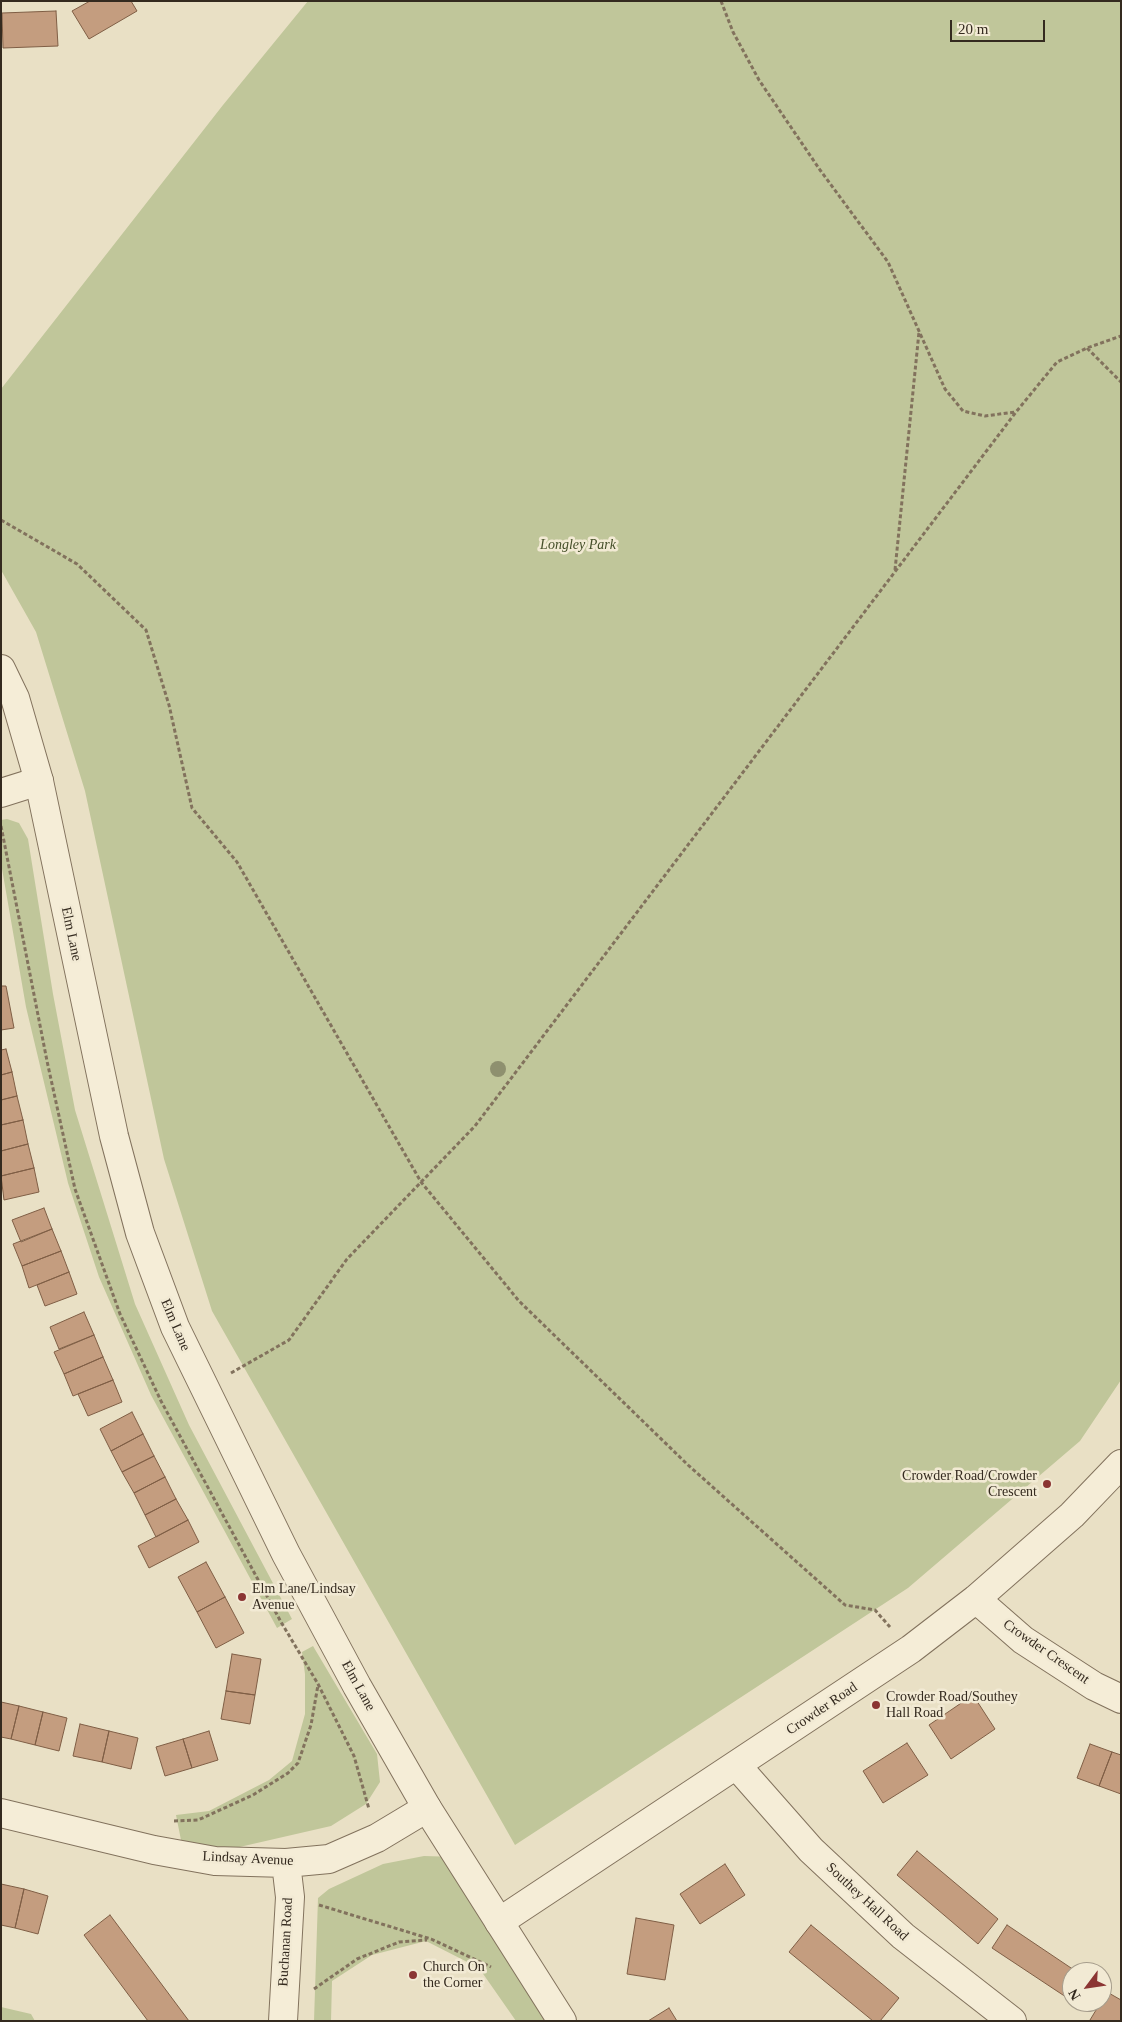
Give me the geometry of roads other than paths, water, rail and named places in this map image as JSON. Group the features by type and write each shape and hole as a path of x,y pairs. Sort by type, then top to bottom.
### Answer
{"street":[{"name":"Elm Lane","path":"1,669 15,698 39,781 114,1136 140,1233 175,1327 286,1554 330,1635 427,1808 562,2021"},
{"path":"1,793 39,781"},
{"name":"Crowder Road","path":"499,1922 911,1649 976,1599 1072,1515 1121,1464"},
{"name":"Crowder Crescent","path":"976,1599 1022,1640 1094,1686 1121,1699"},
{"name":"Southey Hall Road","path":"737,1766 811,1850 903,1936 1012,2021"},
{"name":"Lindsay Avenue","path":"1,1813 154,1850 215,1861 286,1863 329,1859 377,1838 427,1808"},
{"name":"Buchanan Road","path":"283,2016 290,1897 286,1863"}],"place":[{"name":"Crowder Road/Crowder Crescent","path":"1047,1484"},
{"name":"Elm Lane/Lindsay Avenue","path":"242,1597"},
{"name":"Crowder Road/Southey Hall Road","path":"876,1705"},
{"name":"Church On the Corner","path":"413,1975"}],"park label":[{"name":"Longley Park","path":"578,545"}]}
